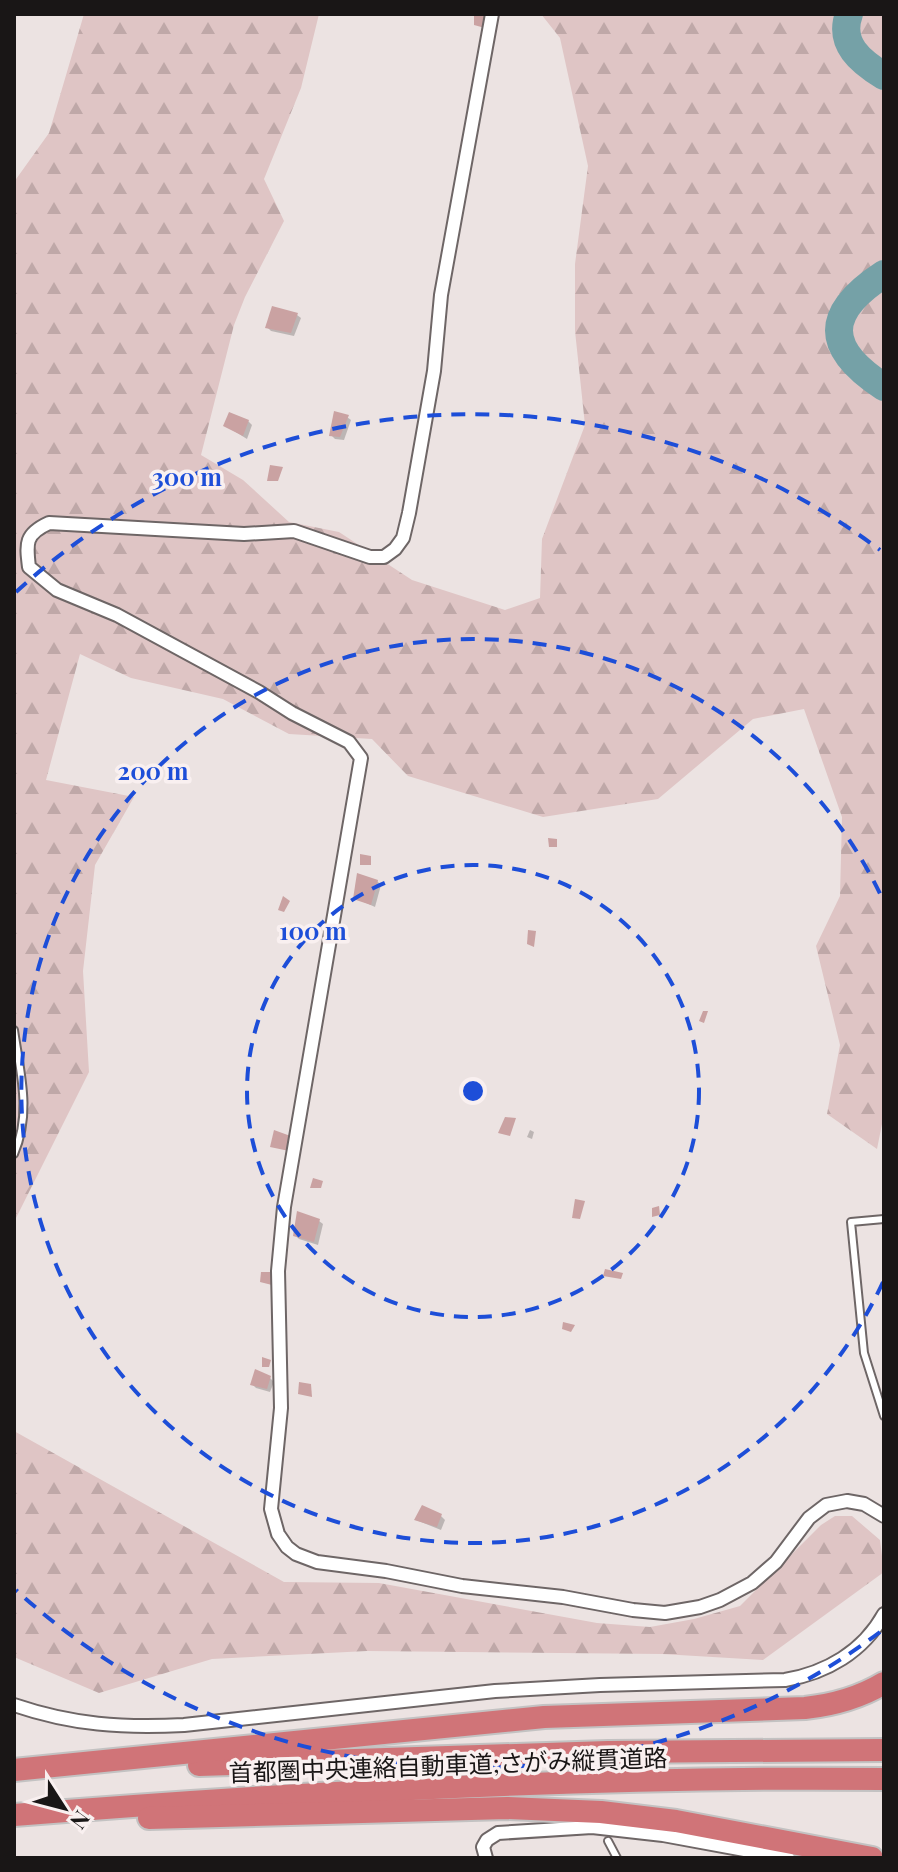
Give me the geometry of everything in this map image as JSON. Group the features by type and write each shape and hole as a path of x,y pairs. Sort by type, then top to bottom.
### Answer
{"highway":[{"path":"14,1771 544,1717 805,1708 839,1702 884,1683"},
{"name":"首都圏中央連絡自動車道;さがみ縦貫道路","path":"14,1771 608,1752 884,1750"},
{"name":"首都圏中央連絡自動車道;さがみ縦貫道路","path":"14,1815 246,1797 403,1789 604,1781 884,1779"},
{"path":"14,1828 142,1818 543,1809 632,1814 872,1858"}],"street":[{"path":"492,14 441,295 434,371 409,513 403,538 395,549 384,557 370,557 294,531 244,534 49,523 34,530 26,545 29,567 57,590 117,615 259,692 349,742 361,758 284,1207 278,1271 281,1408 271,1496 273,1520 287,1547 317,1562 462,1586 563,1597 665,1613 720,1600 752,1583 776,1562 809,1518 826,1505 847,1501 864,1504 884,1516"},
{"path":"14,1705 42,1715 88,1724 139,1727 214,1722 495,1691 785,1680 815,1674 843,1659 861,1644 884,1614"},
{"path":"486,1858 483,1847 498,1833 592,1827 663,1835 788,1858"}],"lane":[{"path":"14,1030 25,1114 14,1154"},
{"path":"884,1219 851,1222 864,1353 884,1416"},
{"path":"608,1841 617,1858"}],"green space":[{"path":"84,14 319,14 301,88 264,179 284,221 234,325 201,455 243,480 289,522 339,532 412,580 505,610 540,598 542,539 585,425 575,331 575,264 588,166 560,38 541,14 884,14 884,1114 877,1149 827,1114 840,1045 816,946 840,896 842,817 804,709 753,719 658,799 543,817 408,776 372,739 289,734 223,699 131,678 80,654 46,780 134,797 95,865 83,971 89,1072 14,1222 14,182 49,133"},
{"path":"14,1431 284,1582 379,1583 597,1623 650,1627 740,1606 821,1525 835,1516 852,1516 880,1540 884,1572 763,1660 662,1654 367,1651 212,1659 99,1693 14,1657"}],"building":[{"path":"490,14 485,28 474,25 474,15"},
{"path":"272,306 298,313 291,333 265,328"},
{"path":"334,411 349,415 340,437 329,436"},
{"path":"229,412 249,420 243,436 223,426"},
{"path":"270,465 283,467 278,481 267,481"},
{"path":"548,838 557,839 557,847 549,847"},
{"path":"360,854 371,856 371,865 360,865"},
{"path":"357,873 378,880 371,905 353,899"},
{"path":"283,896 290,901 284,912 278,910"},
{"path":"528,930 536,931 534,947 527,944"},
{"path":"703,1011 708,1011 704,1023 699,1021"},
{"path":"505,1117 516,1118 510,1136 498,1133"},
{"path":"274,1130 296,1138 294,1152 270,1147"},
{"path":"313,1178 323,1181 321,1188 310,1188"},
{"path":"575,1199 585,1201 580,1219 572,1218"},
{"path":"659,1206 660,1215 652,1217 652,1208"},
{"path":"297,1211 320,1219 314,1242 293,1236"},
{"path":"605,1269 623,1273 621,1279 603,1276"},
{"path":"261,1272 273,1272 272,1285 260,1282"},
{"path":"563,1322 575,1325 571,1332 562,1329"},
{"path":"262,1357 271,1360 269,1367 262,1367"},
{"path":"255,1369 271,1376 267,1389 250,1385"},
{"path":"299,1382 311,1384 312,1397 298,1394"},
{"path":"422,1505 442,1514 437,1527 414,1520"}],"waterway":[{"path":"849,14 846,25 849,43 867,65 884,76"},
{"path":"884,274 850,303 839,330 850,358 884,387"}]}
